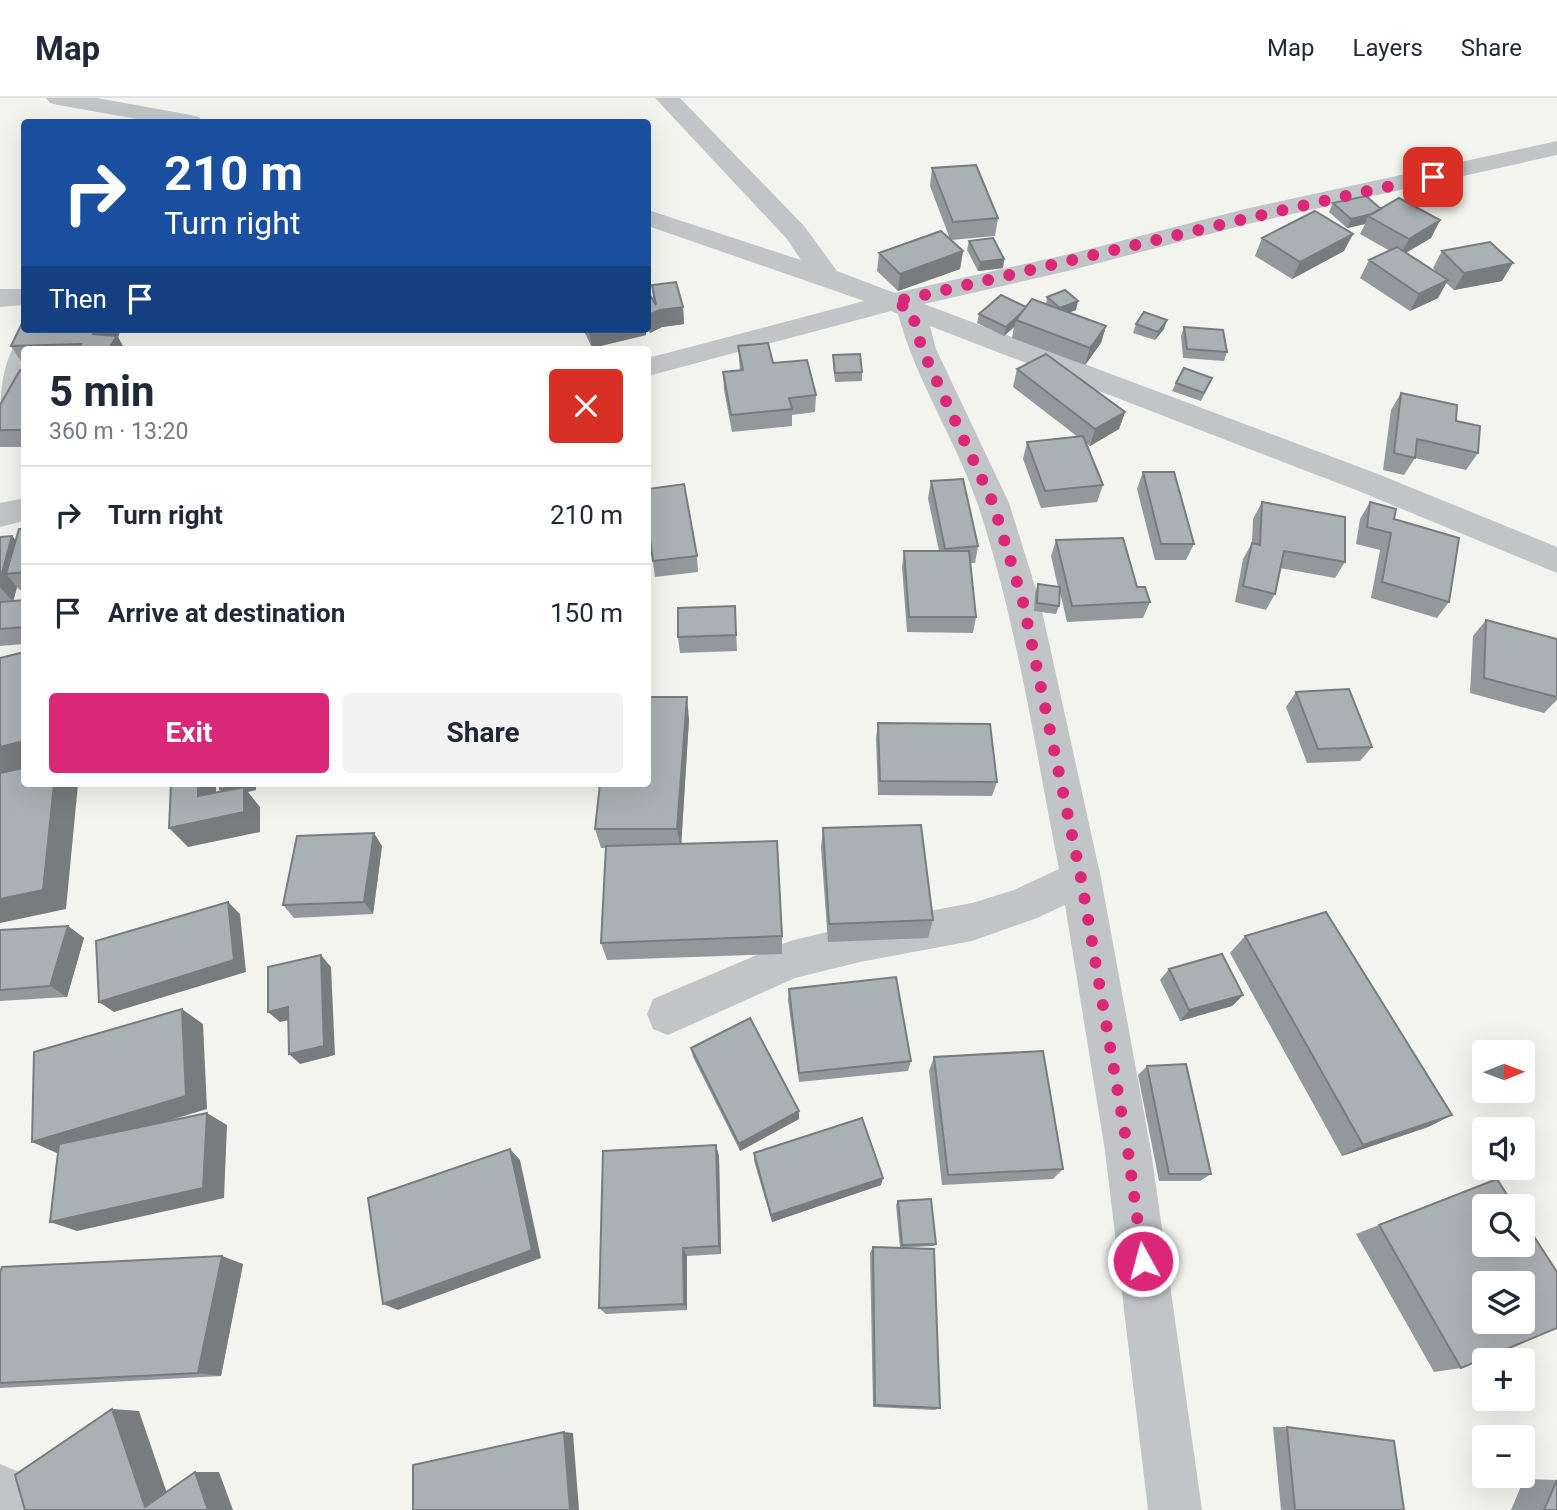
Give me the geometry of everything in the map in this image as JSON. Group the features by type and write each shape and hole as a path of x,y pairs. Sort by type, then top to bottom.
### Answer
{"street":[{"path":"58,98 134,118"},
{"path":"667,98 796,233 827,277"},
{"path":"651,366 902,306 1245,217 1557,148"},
{"path":"651,219 827,277 1367,482 1557,561"},
{"path":"0,298 21,296"},
{"path":"902,306 993,503 1019,589 1081,878 1128,1151 1175,1510"},
{"path":"0,431 21,365"},
{"path":"0,515 21,511"},
{"path":"668,1014 790,960 860,943 972,922 1023,905 1081,878"},
{"path":"0,1491 5,1510"}],"building":[{"path":"976,165 998,218 953,222 932,168"},
{"path":"1366,196 1381,209 1351,219 1333,203"},
{"path":"1399,198 1440,220 1409,239 1368,216"},
{"path":"1315,211 1353,234 1300,262 1262,238"},
{"path":"941,231 963,251 900,274 879,253"},
{"path":"993,238 1004,259 980,262 969,241"},
{"path":"1490,242 1513,263 1464,273 1442,251"},
{"path":"1397,247 1448,280 1419,294 1369,260"},
{"path":"676,282 683,307 651,314 651,297 656,305 652,285"},
{"path":"1065,290 1078,301 1060,308 1047,297"},
{"path":"1001,295 1026,307 1006,327 979,314"},
{"path":"1032,299 1106,326 1090,348 1016,320"},
{"path":"1144,312 1167,320 1158,332 1136,324"},
{"path":"21,325 21,333 93,333 117,336 111,346 11,346"},
{"path":"1184,327 1223,330 1227,352 1187,349"},
{"path":"768,343 773,363 807,360 816,395 789,398 792,409 731,415 723,372 743,370 738,346"},
{"path":"860,354 862,372 835,373 833,355"},
{"path":"1046,354 1125,412 1095,429 1017,369"},
{"path":"1184,368 1212,378 1204,393 1176,383"},
{"path":"21,370 21,430 0,430 0,405"},
{"path":"1401,393 1457,405 1456,421 1480,426 1478,453 1417,439 1415,458 1394,453"},
{"path":"1083,436 1103,485 1045,491 1027,442"},
{"path":"1143,472 1174,472 1194,544 1161,544"},
{"path":"963,479 978,546 945,549 931,481"},
{"path":"684,484 697,556 653,561 651,489"},
{"path":"1262,502 1345,517 1345,562 1284,551 1275,594 1243,586 1252,543 1260,545"},
{"path":"1370,502 1396,509 1394,519 1459,538 1449,602 1382,582 1391,533 1367,527"},
{"path":"19,529 21,529 21,572 6,574"},
{"path":"12,536 0,580 0,537"},
{"path":"1123,538 1137,587 1145,587 1150,602 1072,606 1056,540"},
{"path":"904,551 969,551 976,617 909,617"},
{"path":"1038,584 1060,587 1059,606 1037,603"},
{"path":"21,600 21,627 0,629 0,602"},
{"path":"735,606 736,635 678,637 678,608"},
{"path":"1486,620 1557,639 1557,697 1484,678"},
{"path":"21,653 21,742 0,747 0,658"},
{"path":"1349,689 1372,747 1318,749 1296,692"},
{"path":"651,697 687,697 677,829 595,829 600,787 651,787"},
{"path":"878,723 990,724 997,782 880,781"},
{"path":"21,769 21,787 54,787 43,890 0,899 0,773"},
{"path":"171,787 198,787 198,796 244,787 244,812 169,828"},
{"path":"921,825 933,920 829,924 823,828"},
{"path":"374,833 364,902 283,905 297,836"},
{"path":"777,841 782,936 601,943 606,846"},
{"path":"228,902 234,960 99,1002 96,941"},
{"path":"1326,912 1452,1115 1363,1145 1245,936"},
{"path":"68,926 50,986 0,990 0,930"},
{"path":"1222,954 1243,995 1189,1010 1169,969"},
{"path":"321,955 324,1046 289,1054 288,1007 268,1012 268,967"},
{"path":"896,977 911,1061 799,1073 789,989"},
{"path":"182,1009 186,1096 32,1142 34,1052"},
{"path":"750,1018 799,1111 739,1144 691,1048"},
{"path":"1043,1051 1063,1169 948,1175 934,1057"},
{"path":"1186,1064 1211,1174 1169,1174 1147,1066"},
{"path":"207,1113 203,1188 50,1222 59,1144"},
{"path":"862,1118 883,1178 771,1215 754,1153"},
{"path":"716,1145 719,1246 683,1248 684,1304 599,1308 603,1151"},
{"path":"510,1149 532,1250 383,1304 368,1198"},
{"path":"1498,1180 1506,1194 1472,1194 1472,1257 1535,1257 1535,1238 1557,1272 1557,1328 1509,1348 1472,1348 1472,1363 1461,1368 1379,1225"},
{"path":"931,1199 936,1244 902,1245 898,1201"},
{"path":"873,1247 934,1249 940,1408 875,1405"},
{"path":"222,1256 198,1373 0,1383 2,1267"},
{"path":"112,1409 145,1507 195,1472 208,1510 25,1510 15,1475"},
{"path":"1287,1427 1394,1441 1404,1510 1295,1510"},
{"path":"564,1432 570,1510 413,1510 413,1465"},
{"path":"1557,1480 1557,1510 1544,1510"}],"route":[{"path":"1143,1261 1128,1151 1081,878 1023,602 993,503 922,349 911,309 893,302 1072,262 1245,217 1433,177"}]}
